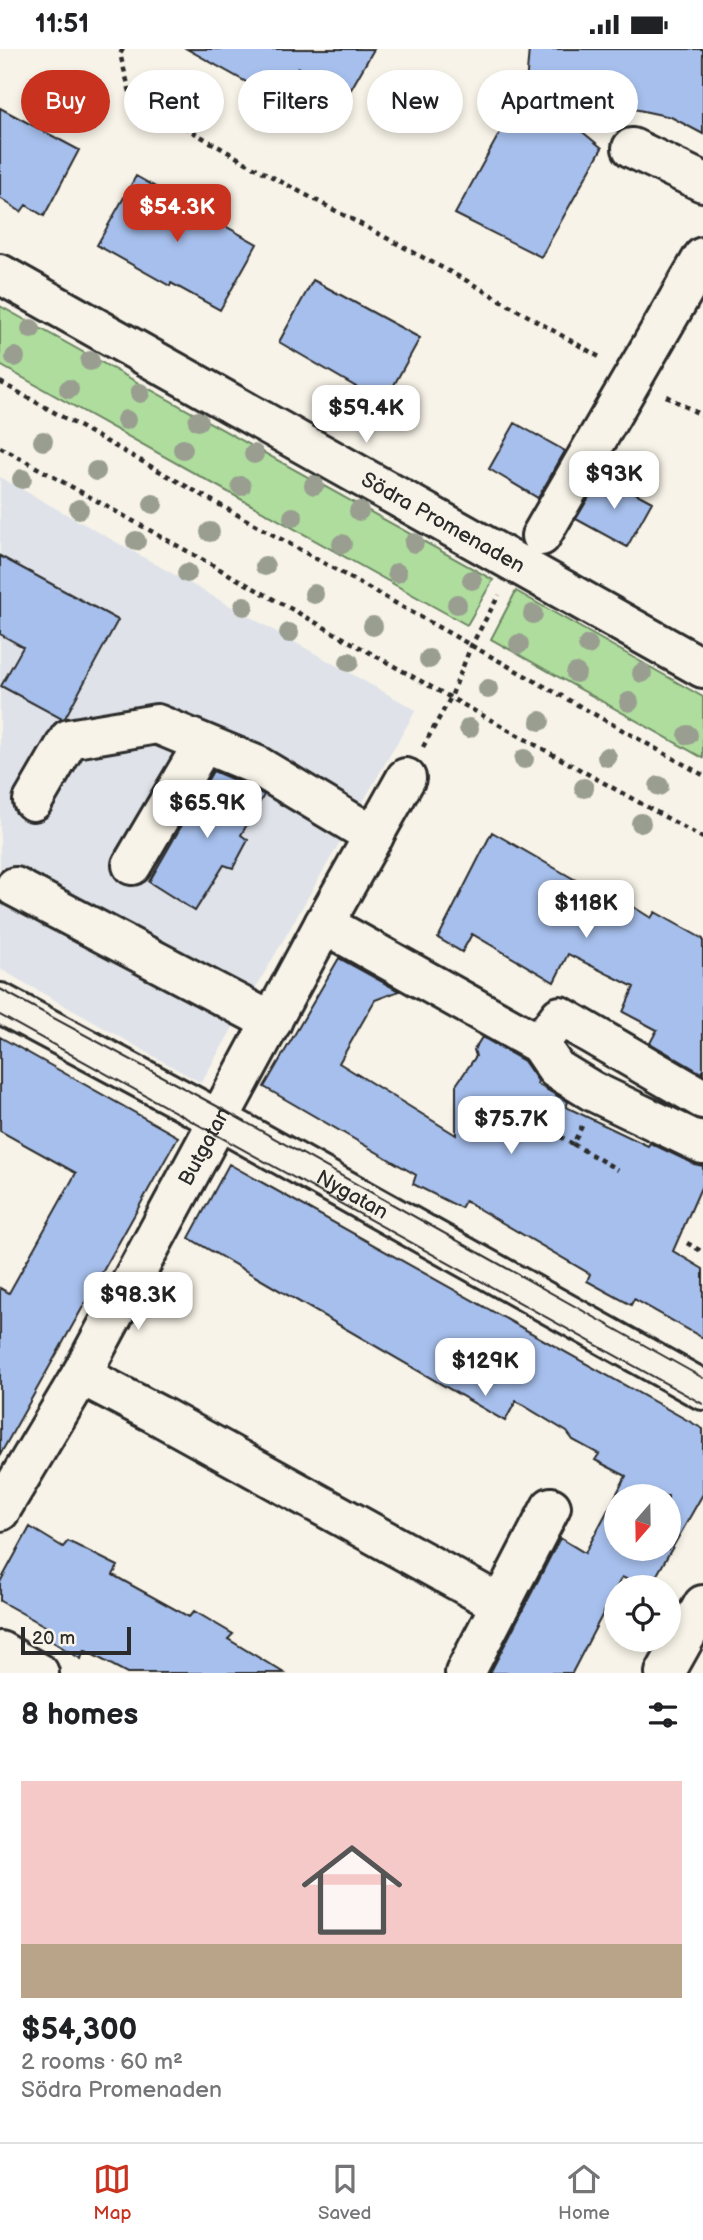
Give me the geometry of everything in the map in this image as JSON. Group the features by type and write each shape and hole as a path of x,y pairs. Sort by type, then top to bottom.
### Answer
{"street":[{"path":"632,148 703,182"},
{"path":"541,535 703,257"},
{"name":"Södra Promenaden","path":"0,274 703,668"},
{"path":"33,801 69,739 157,724 256,765 374,836"},
{"path":"132,865 203,744"},
{"name":"Butgatan","path":"0,1511 81,1375 324,924 406,778"},
{"path":"15,887 272,1022"},
{"path":"324,924 539,1044 556,1069 598,1094 703,1144"},
{"name":"Nygatan","path":"0,1003 219,1120 703,1389"},
{"path":"539,1044 560,1016 703,1099"},
{"path":"81,1375 500,1604"},
{"path":"465,1673 551,1507"},
{"path":"665,1673 703,1605"},
{"path":"0,1651 39,1673"}],"path":[{"path":"123,49 120,54 131,96 250,165 469,282 632,378 703,416"},
{"path":"0,382 703,775"},
{"path":"0,447 703,838"},
{"path":"406,778 451,697 471,646"},
{"path":"573,1145 598,1094"},
{"path":"534,1121 618,1170"},
{"path":"687,1243 703,1252"}],"shaded area":[{"path":"0,477 416,710 201,1083 0,969"}],"green space":[{"path":"0,306 493,580 467,625 0,365"},
{"path":"516,591 703,697 703,758 491,639"}],"building":[{"path":"187,49 374,49 353,86 353,70 303,70 298,67 296,70 238,70 238,77"},
{"path":"529,49 703,49 703,134 671,117 638,110 638,70 527,70"},
{"path":"0,108 21,119 21,133 47,133 79,150 44,216 26,205 21,212 0,198"},
{"path":"500,133 584,133 602,148 541,257 455,214"},
{"path":"136,176 257,244 220,310 171,283 170,286 97,245"},
{"path":"313,280 420,338 384,403 279,342"},
{"path":"515,423 565,451 538,498 489,469"},
{"path":"602,475 652,502 627,547 576,519"},
{"path":"0,556 118,620 65,718 62,719 1,686 23,647 0,634"},
{"path":"213,771 264,795 241,835 248,840 233,868 224,865 195,911 149,882"},
{"path":"492,832 593,890 597,884 651,918 655,912 703,939 703,1074 650,1043 657,1030 623,1012 634,987 568,954 554,982 472,934 462,952 438,938"},
{"path":"339,958 399,991 375,1000 339,1063 456,1135 456,1085 476,1056 474,1050 482,1037 524,1061 538,1081 537,1084 568,1102 566,1107 648,1146 650,1143 703,1166 703,1183 673,1251 703,1269 703,1338 634,1299 631,1305 587,1281 590,1274 465,1201 461,1208 413,1184 416,1175 264,1087"},
{"path":"0,1037 178,1137 0,1455 0,1288 9,1293 76,1173 0,1131"},
{"path":"229,1164 703,1429 703,1494 681,1533 681,1484 622,1484 626,1476 595,1460 599,1454 573,1440 567,1432 516,1401 505,1421 189,1238"},
{"path":"604,1517 604,1561 665,1561 657,1575 604,1575 604,1612 572,1673 490,1673 560,1538 585,1553"},
{"path":"30,1527 63,1547 68,1541 118,1566 113,1575 189,1617 194,1611 233,1634 228,1639 284,1673 127,1673 84,1650 81,1659 45,1637 52,1630 0,1601 0,1582"}],"tram line":[{"path":"0,989 224,1110 703,1378"},
{"path":"0,1015 703,1404"}]}
